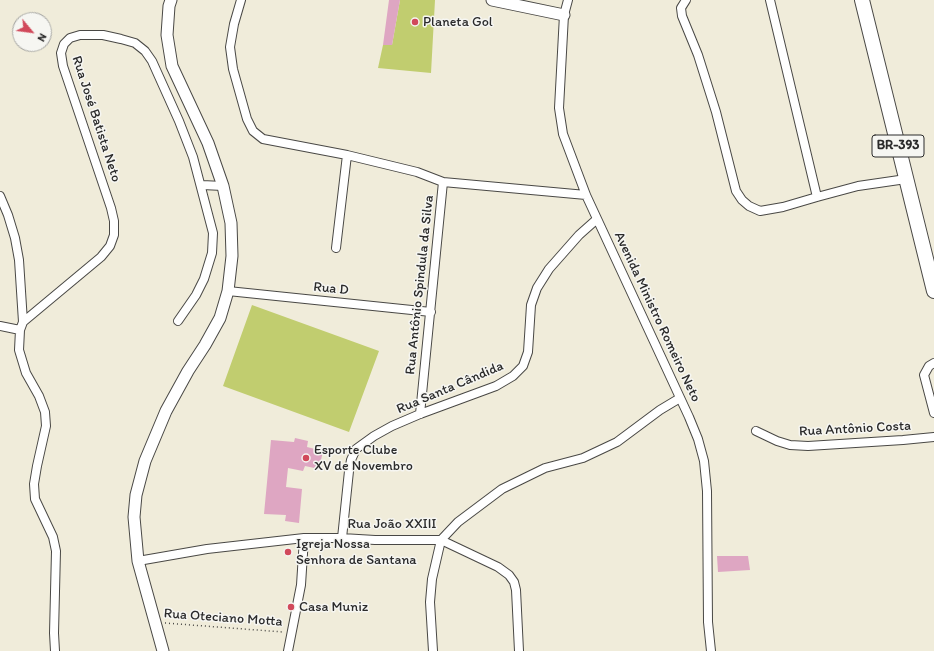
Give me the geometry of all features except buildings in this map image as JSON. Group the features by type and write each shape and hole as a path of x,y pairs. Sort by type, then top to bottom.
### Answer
{"highway":[{"name":"BR-393","path":"862,0 934,291"}],"street":[{"path":"162,651 138,561 134,517 136,495 146,461 166,411 220,318 228,291 232,256 231,223 223,186 208,143 172,66 167,35 169,6 171,0"},
{"path":"241,0 230,47 233,69 247,119 253,131 263,139 346,155 417,172 443,182 586,195"},
{"path":"492,0 564,15"},
{"name":"Avenida Ministro Romeiro Neto","path":"568,0 564,15 559,108 563,134 586,195 665,364 698,439 704,460 707,499 708,622 711,651"},
{"path":"686,0 681,8 682,16 700,62 716,112 736,191 742,200 749,206 760,210 784,207 858,186 906,179"},
{"path":"770,0 817,197"},
{"name":"Rua José Batista Neto","path":"22,326 101,257 110,246 114,235 114,221 111,208 63,66 61,53 64,44 70,38 80,35 103,35 135,43 146,51 180,121 193,156 202,185 213,232 212,253 204,279 196,295 178,321"},
{"path":"336,248 346,155"},
{"name":"Rua Antônio Spindula da Silva","path":"420,414 443,182"},
{"path":"202,185 223,186"},
{"path":"0,196 8,214 15,238 19,260 22,326 19,350 26,373 39,396 45,412 46,426 34,484 35,499 53,537 56,551 55,651"},
{"name":"Rua Santa Cândida","path":"342,538 349,472 351,460 356,449 374,436 420,414 496,386 513,376 523,366 528,352 531,305 537,288 549,269 579,235 597,219"},
{"name":"Rua D","path":"228,291 431,312"},
{"path":"0,326 22,326"},
{"path":"934,363 929,366 924,375 934,413"},
{"name":"Rua João XXIII","path":"138,561 207,549 304,538 441,540 458,522 502,489 544,468 583,458 617,442 660,410 680,398"},
{"name":"Rua Antônio Costa","path":"756,431 777,441 790,445 808,446 934,437"},
{"path":"288,651 290,633 301,585 304,538"},
{"path":"434,651 430,602 432,579 441,540 498,567 510,575 516,590 520,651"}],"path":[{"name":"Rua Oteciano Motta","path":"155,622 290,633"}],"green space":[{"name":"Planeta Gol","path":"400,0 435,0 431,73 378,68 383,45 392,45"},
{"path":"252,305 379,351 349,432 223,386"}],"place":[{"name":"Planeta Gol","path":"415,22"},
{"name":"Esporte Clube XV de Novembro","path":"306,458"},
{"name":"Igreja Nossa Senhora de Santana","path":"288,552"},
{"name":"Casa Muniz","path":"291,607"}]}
